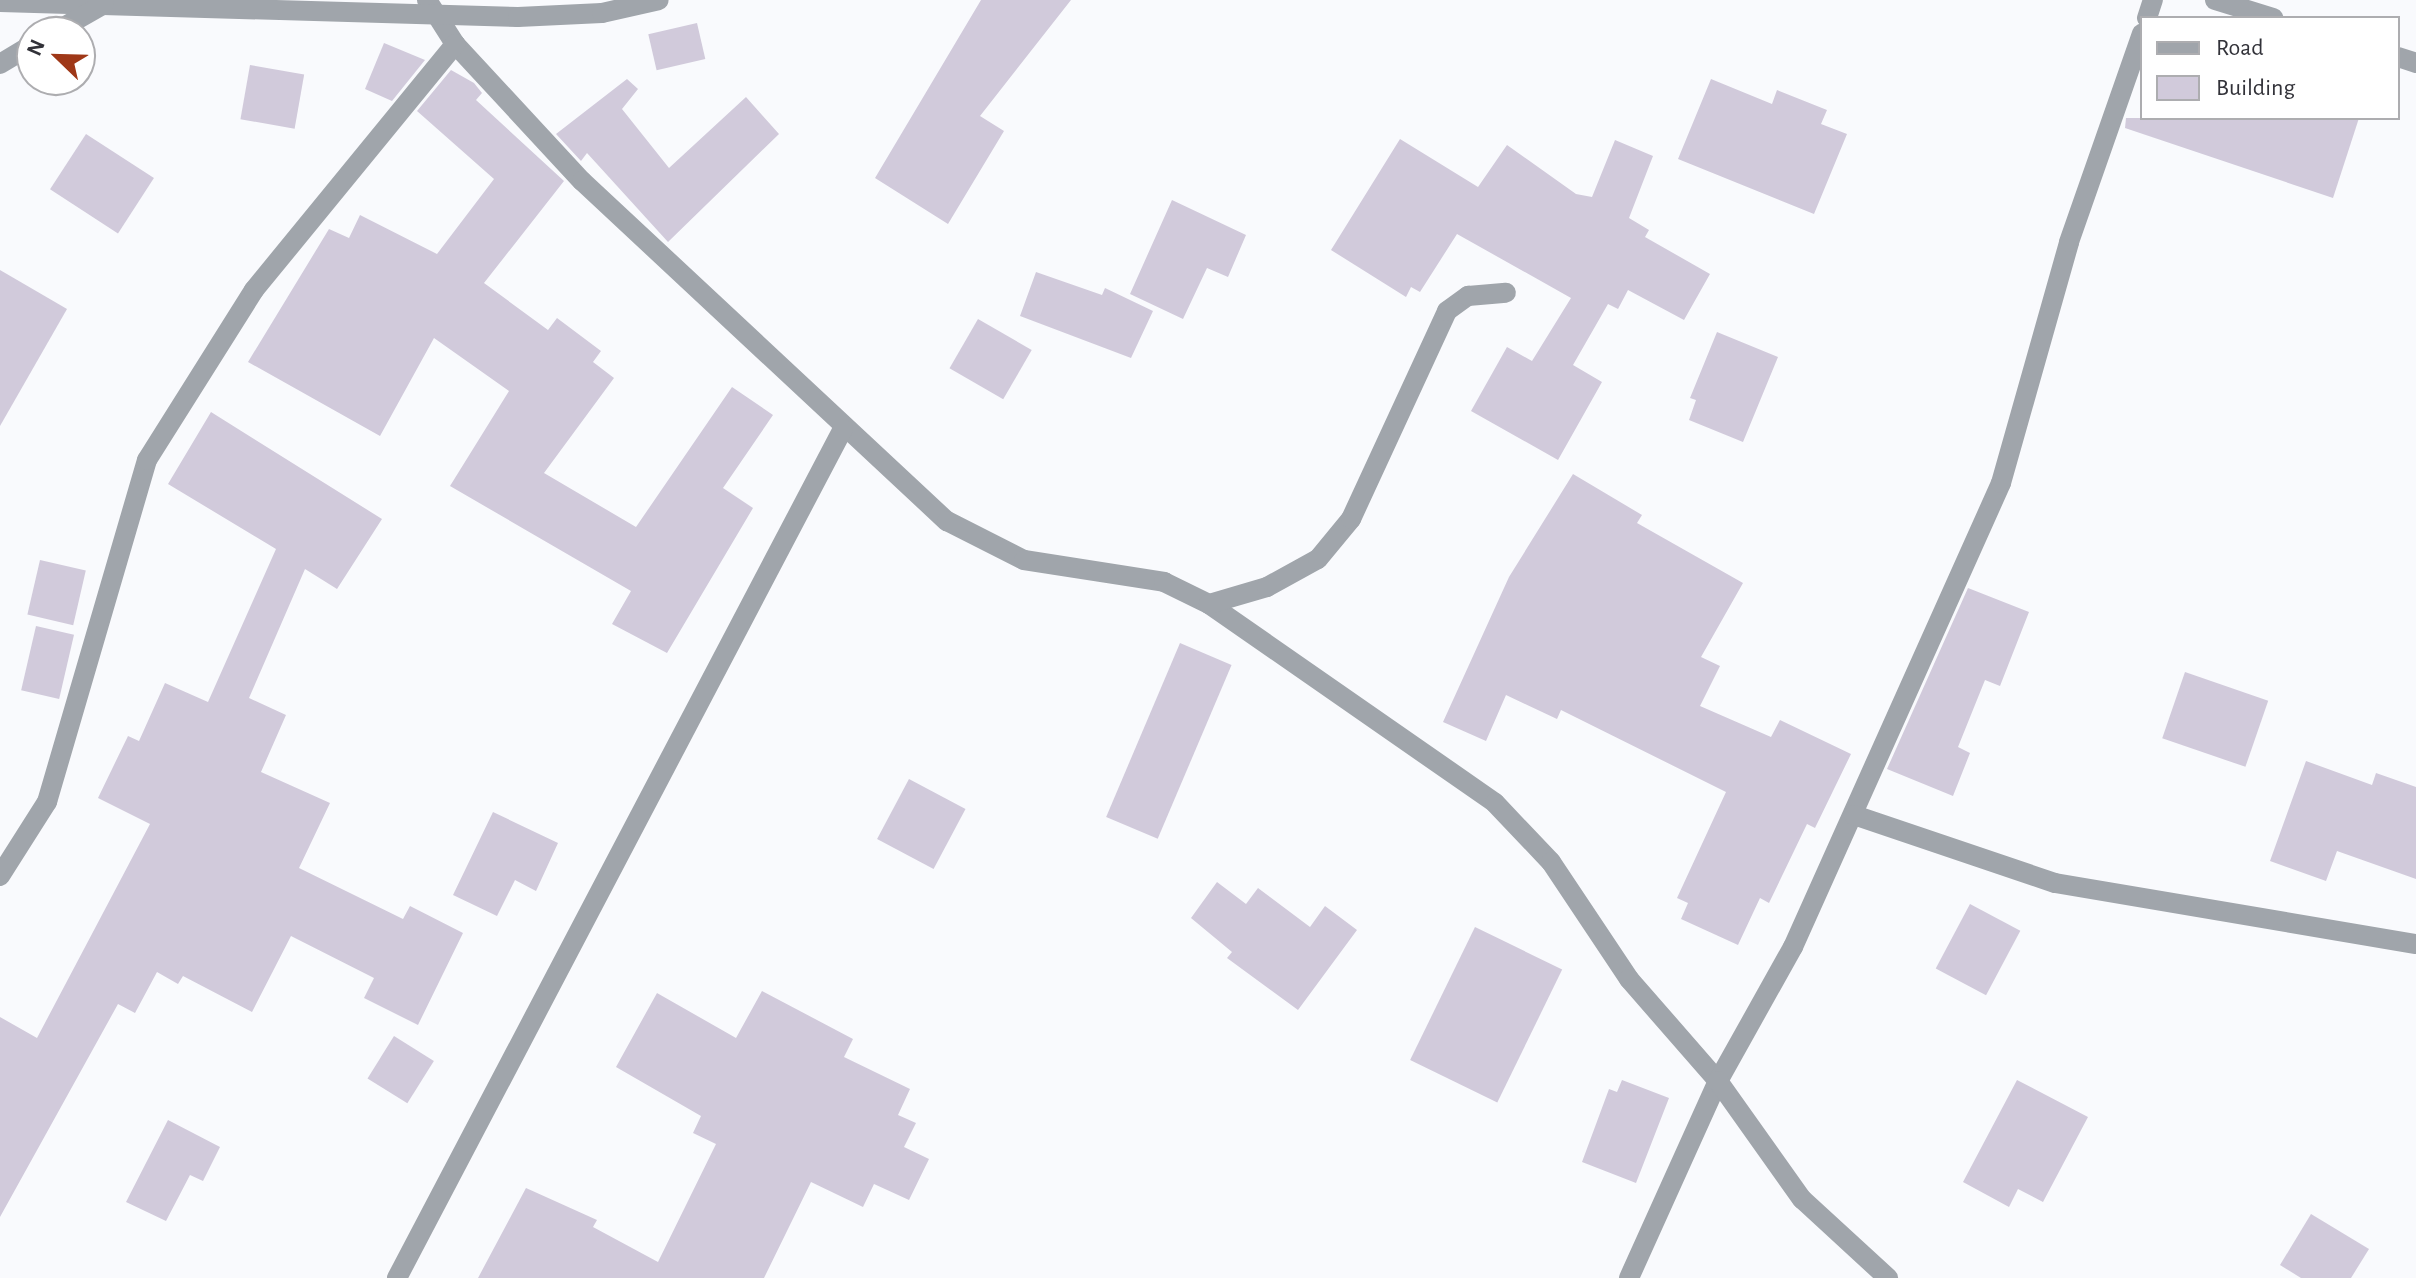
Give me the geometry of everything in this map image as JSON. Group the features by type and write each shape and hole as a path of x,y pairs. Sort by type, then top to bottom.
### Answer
{"street":[{"path":"0,2 429,5 518,17 602,13 659,0"},
{"path":"2215,0 2267,16"},
{"path":"83,16 104,4"},
{"path":"429,5 455,44 582,181 713,296 843,429 947,521 1024,560 1164,582 1209,604 1495,803 1551,862 1629,979 1718,1081 1802,1199 1888,1278"},
{"path":"1629,1278 1718,1081 1793,947 2001,483 2069,242 2140,39"},
{"path":"0,876 47,802 147,460 254,290 455,44"},
{"path":"1209,604 1267,587 1318,559 1351,519 1447,311 1468,296 1506,293"},
{"path":"397,1278 843,429"},
{"path":"1854,815 2055,883 2416,944"}],"building":[{"path":"981,0 1071,0 980,116 1004,131 948,224 875,178"},
{"path":"697,23 705,59 657,70 648,34"},
{"path":"384,43 425,60 392,101 365,89"},
{"path":"250,65 304,75 295,129 240,119"},
{"path":"451,70 474,83 482,93 476,100 564,181 484,283 548,330 557,318 601,351 593,362 614,378 544,473 636,527 732,387 773,415 723,488 753,508 667,653 612,624 631,591 450,486 509,391 434,338 380,436 248,362 329,229 349,238 360,215 437,254 494,179 417,111"},
{"path":"627,79 638,89 622,109 669,168 746,97 779,134 668,242 587,153 581,161 556,134"},
{"path":"1711,79 1772,104 1777,90 1827,110 1821,124 1847,134 1814,214 1678,159"},
{"path":"2126,118 2358,120 2333,198 2125,128"},
{"path":"86,134 154,178 118,233 50,189"},
{"path":"1400,139 1478,187 1507,145 1576,194 1592,197 1615,140 1653,156 1629,218 1649,230 1645,237 1710,274 1684,320 1628,290 1618,309 1608,304 1573,365 1602,382 1558,460 1471,411 1507,347 1532,361 1571,298 1457,234 1420,292 1411,287 1406,297 1331,250"},
{"path":"1172,200 1246,235 1228,277 1207,268 1183,319 1130,294"},
{"path":"0,270 67,309 0,426"},
{"path":"1036,272 1102,295 1105,288 1153,311 1131,358 1020,316"},
{"path":"978,319 1032,350 1003,399 950,368"},
{"path":"1717,332 1778,357 1743,442 1689,420 1696,400 1690,398"},
{"path":"211,412 382,519 337,589 305,569 249,698 286,715 261,772 330,803 299,868 403,919 410,906 463,933 418,1025 364,998 374,978 291,936 252,1012 183,976 178,984 157,972 135,1013 118,1004 0,1217 0,1017 37,1038 150,824 98,798 128,736 139,741 165,683 208,702 276,549 168,484"},
{"path":"1573,474 1642,515 1637,523 1743,583 1701,657 1720,666 1700,706 1771,737 1780,720 1851,754 1815,828 1807,824 1769,903 1760,898 1738,945 1681,919 1688,903 1677,898 1726,792 1561,710 1557,719 1506,695 1486,741 1443,722 1509,577"},
{"path":"40,560 86,571 73,625 27,615"},
{"path":"1968,588 2029,612 2000,686 1985,680 1958,747 1970,753 1953,796 1887,769"},
{"path":"36,626 74,635 59,699 21,690"},
{"path":"1180,643 1232,665 1158,839 1106,817"},
{"path":"2185,672 2268,701 2245,767 2162,738"},
{"path":"2306,761 2372,785 2376,773 2416,787 2416,879 2337,851 2326,881 2270,861"},
{"path":"909,779 966,809 934,869 877,839"},
{"path":"493,812 558,843 536,891 515,880 497,916 453,895"},
{"path":"1217,882 1246,904 1258,888 1310,927 1325,906 1357,930 1298,1010 1227,958 1232,952 1191,918"},
{"path":"1970,904 2020,931 1986,995 1936,968"},
{"path":"1475,927 1562,970 1497,1103 1410,1060"},
{"path":"762,991 853,1039 844,1057 910,1089 898,1115 916,1123 904,1147 929,1159 909,1200 874,1184 863,1207 811,1182 764,1278 478,1278 526,1188 597,1220 593,1227 658,1262 716,1144 693,1133 701,1116 616,1067 657,993 736,1038"},
{"path":"394,1036 434,1061 407,1103 368,1078"},
{"path":"1622,1080 1669,1098 1636,1183 1582,1162 1609,1089 1617,1092"},
{"path":"2017,1080 2088,1117 2043,1202 2018,1189 2009,1207 1963,1182"},
{"path":"168,1120 220,1147 203,1181 190,1175 166,1221 126,1202"},
{"path":"2311,1214 2369,1249 2351,1278 2301,1278 2280,1265"}]}
